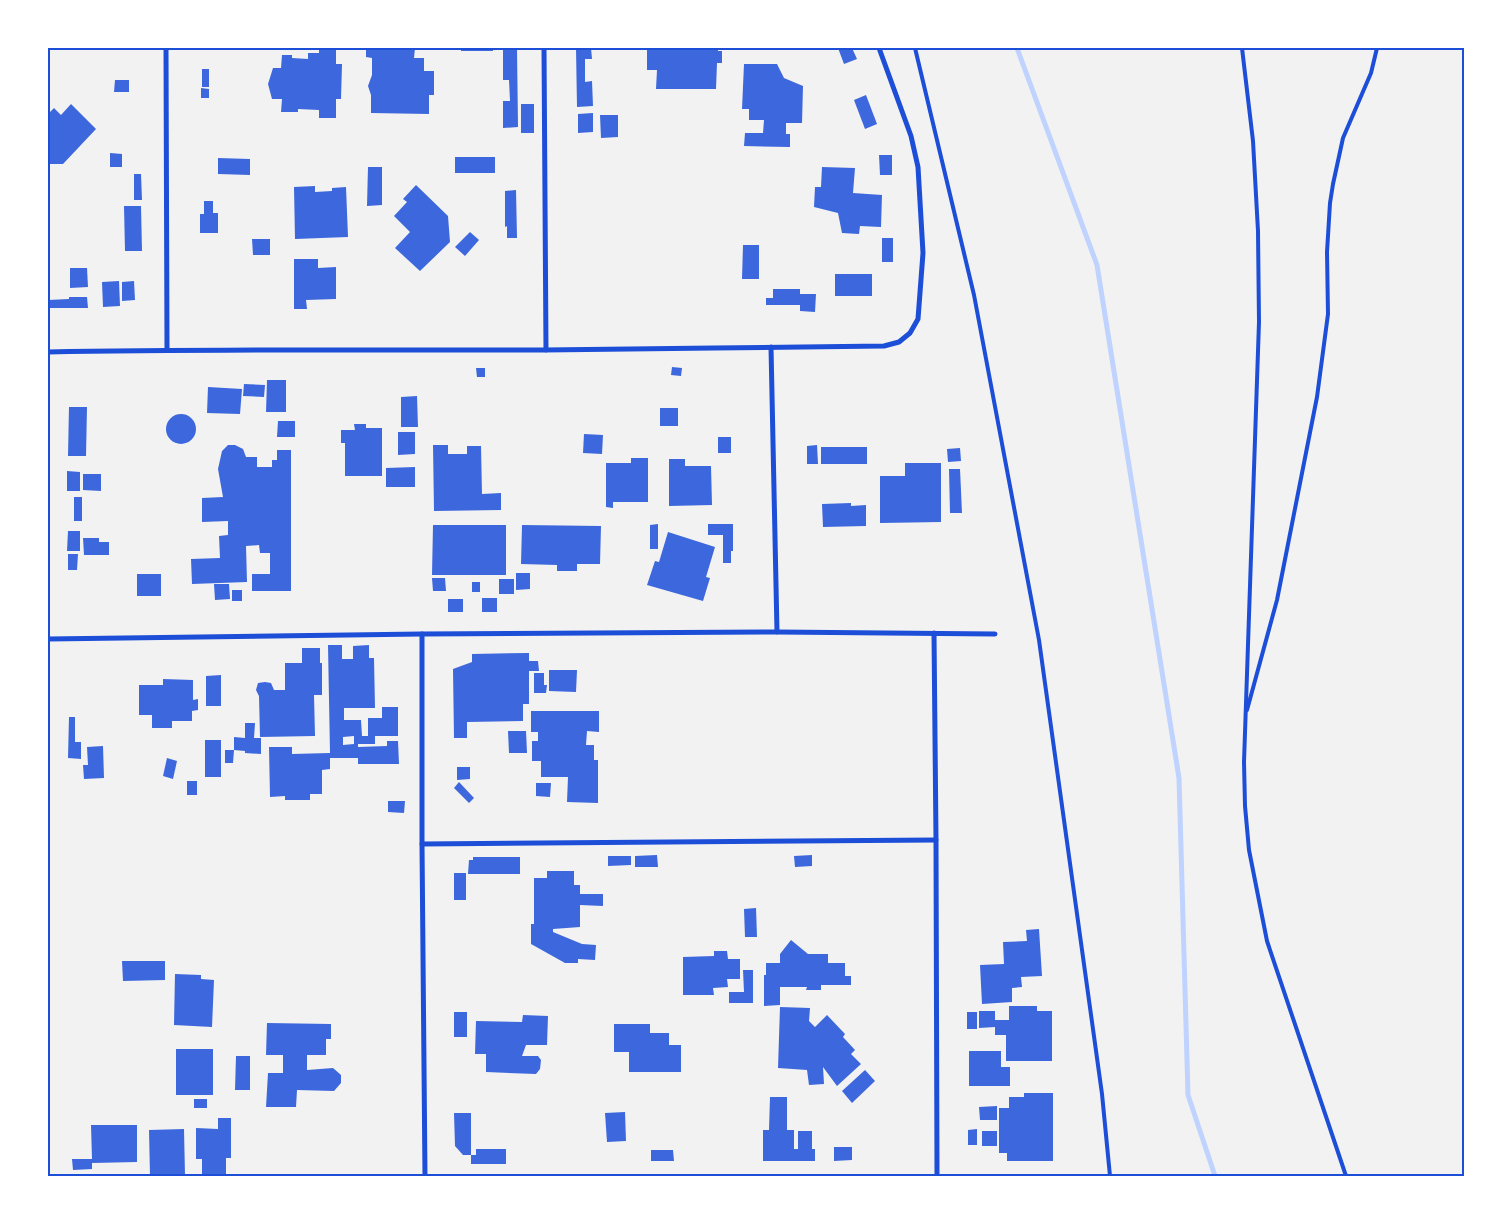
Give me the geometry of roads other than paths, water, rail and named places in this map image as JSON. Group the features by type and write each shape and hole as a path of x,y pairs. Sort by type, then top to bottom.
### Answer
{"street":[{"path":"166,48 168,350"},
{"path":"544,48 546,350"},
{"path":"48,352 168,350 546,350 884,346 898,342 910,332 918,319 923,253 918,167 911,136 879,48"},
{"path":"772,346 777,632"},
{"path":"48,639 777,632 995,634"},
{"path":"934,633 937,1176"},
{"path":"422,634 425,1176"},
{"path":"422,844 936,840"}],"lane":[{"path":"915,48 974,296 1039,640 1101,1084 1110,1176"},
{"path":"1242,48 1253,141 1260,322 1244,762 1249,850 1267,941 1346,1176"},
{"path":"1246,717 1276,600 1317,397 1328,314 1327,252 1334,174 1343,138 1371,73 1377,48"}],"waterway":[{"path":"1017,48 1097,265 1179,778 1188,1095 1215,1176"}]}
